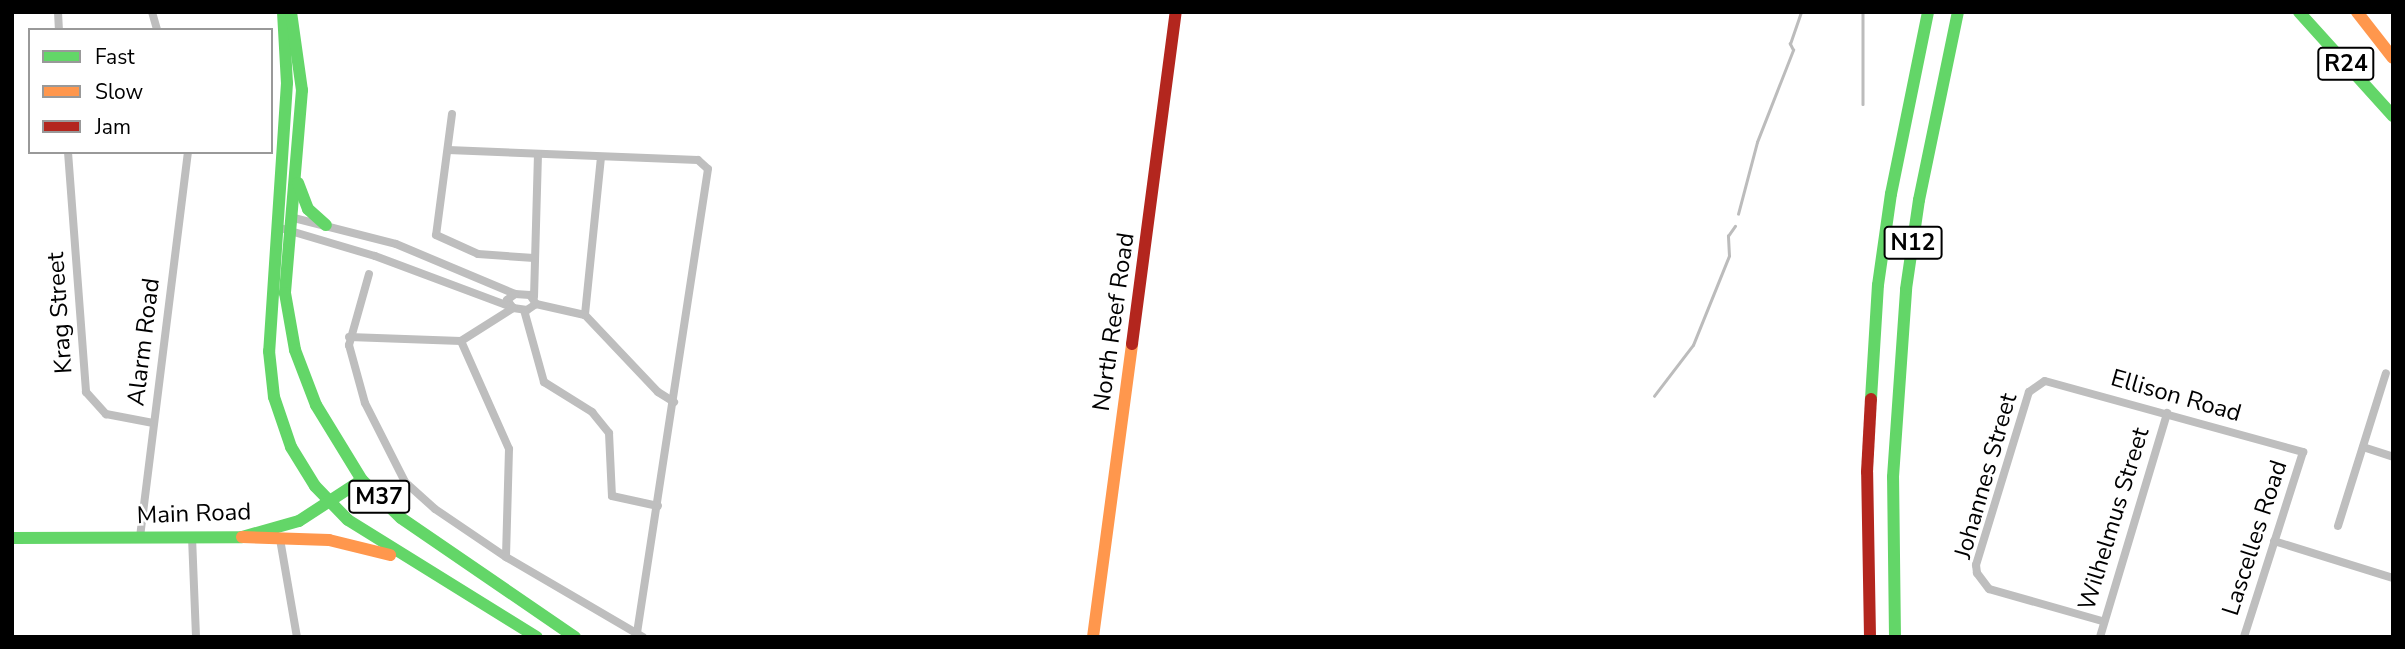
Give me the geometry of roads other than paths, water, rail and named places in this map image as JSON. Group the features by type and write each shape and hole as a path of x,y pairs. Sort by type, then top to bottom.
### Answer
{"main road":[{"name":"M37","path":"283,12 287,83 285,293 295,350 316,405 362,480 412,527 526,600 575,637"},
{"name":"M37","path":"291,12 302,64 297,147 269,333 274,397 303,470 328,501 407,561 537,637"},
{"name":"North Reef Road","path":"1093,637 1176,12"},
{"name":"N12","path":"1870,637 1866,543 1878,285 1891,194 1928,12"},
{"name":"N12","path":"1896,637 1893,477 1906,289 1919,200 1958,12"},
{"name":"R24","path":"2299,12 2393,116"},
{"name":"R24","path":"2357,12 2393,58"},
{"path":"297,147 302,199 326,225"},
{"name":"Main Road","path":"12,538 242,537 288,526 362,480"},
{"path":"242,537 345,542 407,561"},
{"path":"1861,637 1866,543"}],"street":[{"path":"452,114 436,235 478,254 534,258"},
{"path":"369,274 349,337 365,403 405,482 435,509 506,557 640,635 708,169 698,160 448,150"},
{"name":"Krag Street","path":"68,154 86,392 106,414 153,423"},
{"name":"Alarm Road","path":"140,537 188,154"},
{"path":"524,310 535,300 538,154"},
{"path":"585,315 601,157"},
{"path":"284,222 326,225 396,244 515,294 585,315 658,392 674,402"},
{"path":"284,222 460,289 524,310"},
{"path":"460,289 466,273"},
{"path":"511,307 507,300 515,294"},
{"path":"349,337 461,341 511,307"},
{"path":"524,310 544,382 592,412 610,433 612,496 658,506"},
{"path":"461,341 509,449 506,557"},
{"path":"2338,526 2386,373"},
{"name":"Ellison Road","path":"2039,383 2053,381 2303,452"},
{"name":"Johannes Street","path":"2039,383 2029,391 1977,573 1989,589 2102,621"},
{"name":"Wilhelmus Street","path":"2100,637 2102,621 2167,413"},
{"path":"2363,447 2393,457"},
{"name":"Lascelles Road","path":"2244,637 2303,452"},
{"path":"192,537 196,637"},
{"path":"280,538 297,637"},
{"path":"2274,541 2393,578"}],"waterway":[{"path":"1738,214 1757,142 1793,50 1790,44 1801,12"},
{"path":"1863,12 1863,104"},
{"path":"1654,396 1693,345 1729,256 1728,236 1735,226"}]}
